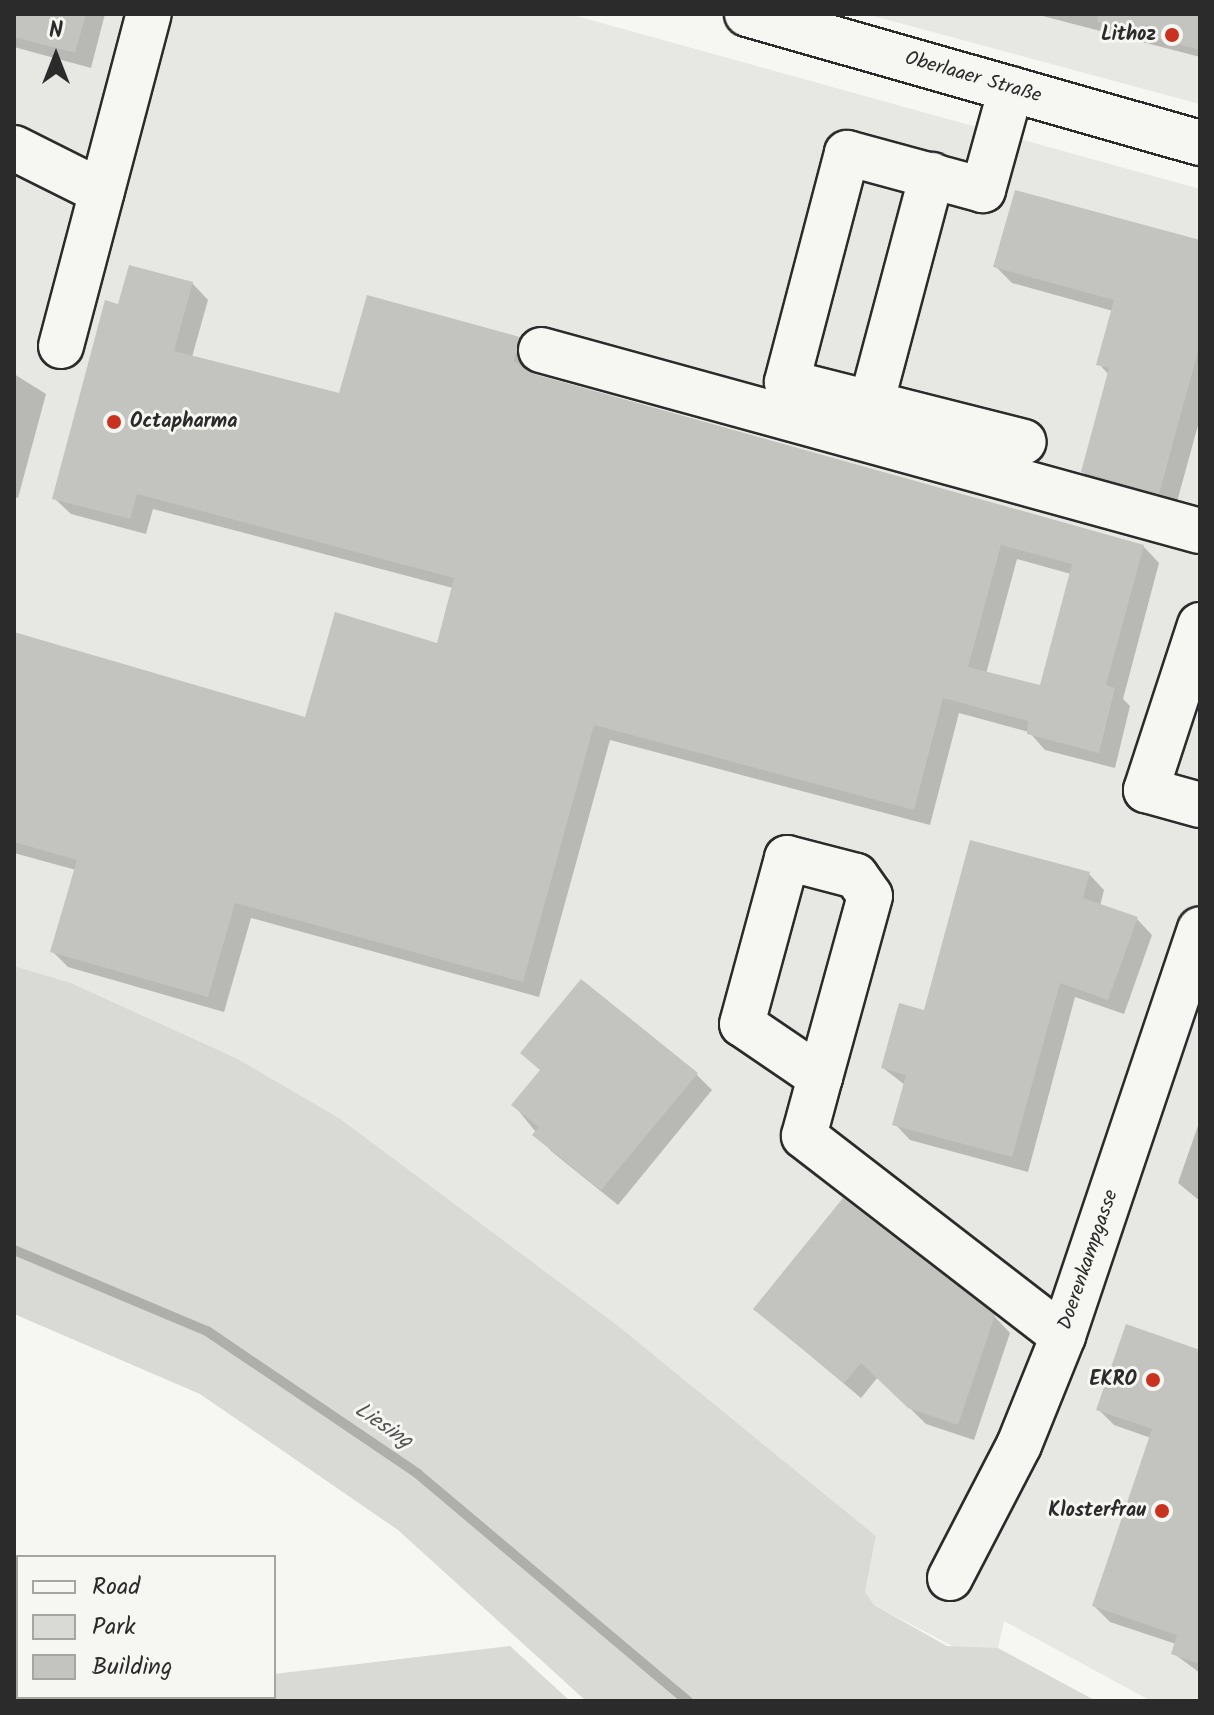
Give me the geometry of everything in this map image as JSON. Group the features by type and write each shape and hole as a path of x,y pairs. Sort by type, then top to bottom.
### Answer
{"street":[{"path":"61,346 149,14"},
{"name":"Oberlaaer Straße","path":"747,14 1200,143"},
{"path":"1011,89 983,190 847,153 787,382 1024,442"},
{"path":"14,148 102,192"},
{"path":"871,404 932,175"},
{"path":"541,350 1200,531"},
{"path":"1200,625 1146,790 1200,805"},
{"name":"Doerenkampgasse","path":"950,1578 1019,1445 1063,1336 1200,929"},
{"path":"820,1077 804,1136 1063,1336"}],"shaded area":[{"path":"14,14 569,14 1200,189 1200,1701 1151,1701 1004,1621 998,1648 958,1649 874,1605 865,1592 876,1536 617,1325 339,1118 236,1058 71,983 14,966"},
{"path":"866,14 1200,14 1200,104"}],"green space":[{"path":"14,966 71,983 236,1058 339,1118 617,1325 876,1536 865,1592 874,1605 947,1646 998,1648 1096,1701 586,1701 398,1530 200,1394 14,1314"},
{"path":"510,1646 570,1701 133,1701 276,1699 276,1674"}],"building":[{"path":"14,14 86,14 75,53 14,37"},
{"name":"Lithoz","path":"1098,14 1200,14 1200,50 1097,22"},
{"path":"1015,190 1200,240 1200,344 1159,494 1081,472 1109,368 1096,365 1114,300 993,267"},
{"path":"129,265 193,282 174,351 339,393 367,295 520,337 514,361 534,374 1144,545 1106,685 1115,688 1099,753 1027,734 1028,721 943,698 914,810 594,725 523,982 235,903 208,997 50,952 77,860 14,842 14,632 305,717 335,612 437,643 454,578 137,494 130,519 52,499 105,300 118,304","holes":["1001,545 1072,564 1040,685 968,667"]},
{"path":"970,840 1090,872 1083,898 1138,917 1108,1000 1060,983 1012,1157 892,1125 906,1075 881,1068 899,1003 924,1010"},
{"path":"581,979 698,1073 601,1190 532,1135 539,1127 511,1105 540,1070 520,1053"},
{"path":"843,1198 995,1315 958,1425 908,1408 861,1363 844,1383 753,1309"},
{"path":"1126,1324 1200,1350 1200,1664 1171,1654 1177,1635 1092,1606 1152,1429 1096,1410"}],"waterway":[{"name":"Liesing","path":"14,1250 207,1331 418,1474 688,1701"}],"place":[{"name":"Lithoz","path":"1172,35"},
{"name":"Octapharma","path":"114,422"},
{"name":"EKRO","path":"1153,1380"},
{"name":"Klosterfrau","path":"1162,1511"}]}
